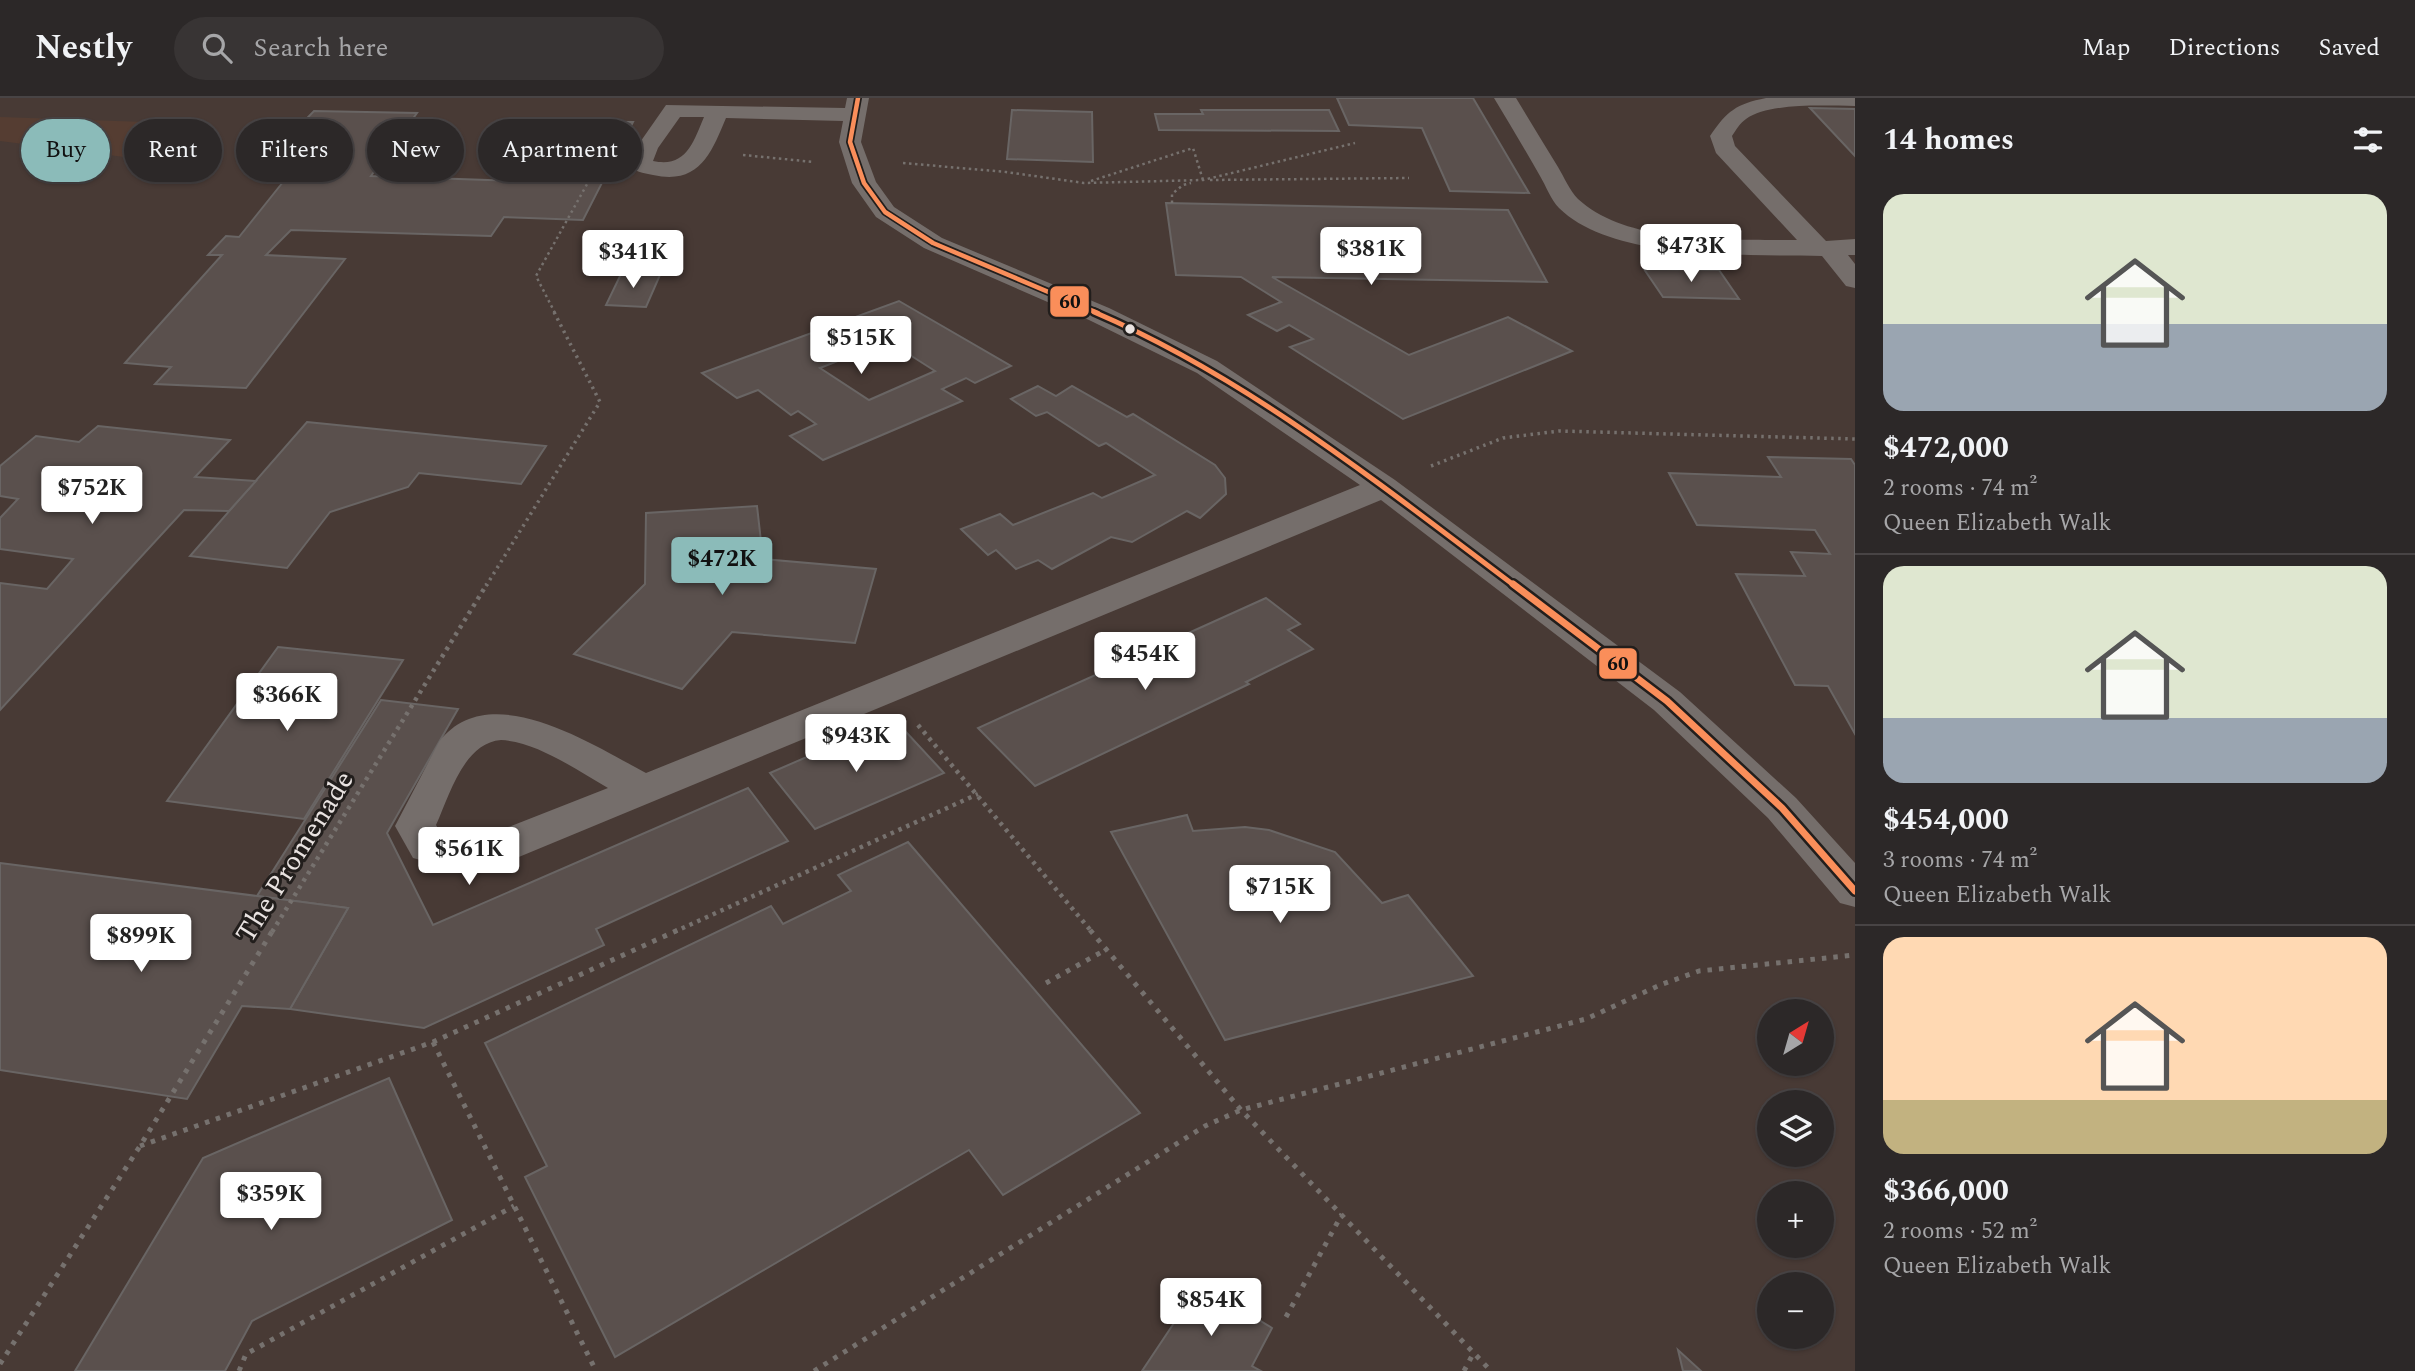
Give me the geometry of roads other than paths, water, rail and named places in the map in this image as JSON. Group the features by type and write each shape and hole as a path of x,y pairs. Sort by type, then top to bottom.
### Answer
{"street":[{"path":"1506,98 1567,202 1579,214 1599,225 1625,233 1687,242 1855,247"},
{"path":"1855,100 1784,100 1759,104 1739,113 1721,136 1724,148 1855,280"},
{"path":"718,112 855,107 850,142 864,183 885,212 933,243 1099,314 1207,368 1384,487 1667,701 1782,808 1855,891"},
{"path":"644,790 537,736 509,726 489,727 472,734 458,746 415,826 428,847 461,855 499,848 644,790 889,691 1384,487"}]}
